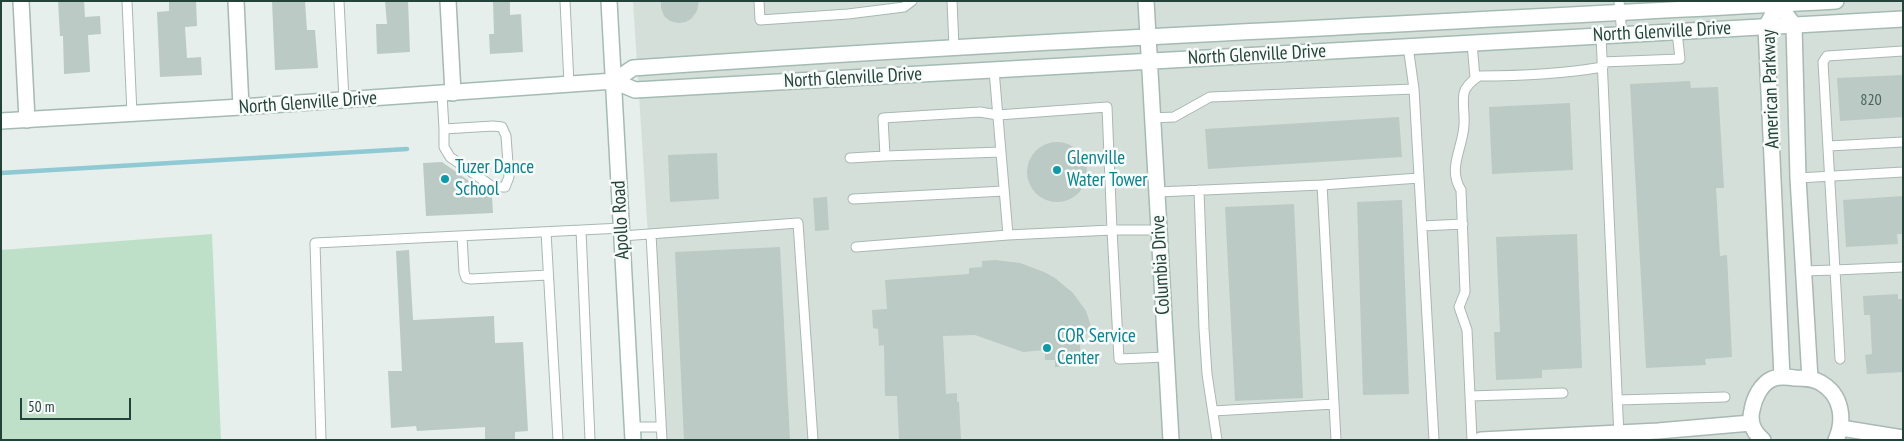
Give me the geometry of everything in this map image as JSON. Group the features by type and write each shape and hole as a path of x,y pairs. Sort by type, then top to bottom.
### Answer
{"street":[{"path":"21,1 27,120"},
{"path":"236,1 241,107"},
{"path":"447,94 448,1"},
{"name":"Apollo Road","path":"609,1 632,433"},
{"name":"Columbia Drive","path":"1146,1 1171,440"},
{"name":"North Glenville Drive","path":"614,81 633,68 844,53 1620,7 1836,1"},
{"name":"American Parkway","path":"1782,377 1766,27 1778,3 1794,25 1798,178 1810,379"},
{"name":"North Glenville Drive","path":"1,121 447,94 614,81 635,90 1903,19"},
{"path":"844,53 845,79"},
{"path":"1774,179 1798,178"},
{"path":"1778,272 1803,271"},
{"path":"1763,440 1757,435 1751,423 1753,401 1762,388 1772,379 1782,377 1810,379 1822,383 1838,402 1842,415 1838,434 1899,438"},
{"path":"1481,440 1658,435 1751,423"}],"lane":[{"path":"127,1 132,114"},
{"path":"339,1 344,100"},
{"path":"564,1 569,84"},
{"path":"759,1 760,20 848,14 904,7 912,1"},
{"path":"952,1 954,47"},
{"path":"1620,7 1622,35"},
{"path":"1472,440 1467,330 1458,307 1465,292 1461,190 1456,183 1454,171 1464,127 1464,93 1471,81 1479,76 1570,73 1602,64 1680,59 1677,32"},
{"path":"1601,36 1619,436"},
{"path":"1472,43 1475,78"},
{"path":"1408,46 1414,89 1434,440"},
{"path":"1840,358 1824,62 1827,56 1903,51"},
{"path":"994,70 1008,235"},
{"path":"1153,118 1174,117 1210,97 1414,89"},
{"path":"444,129 502,127 506,136 509,177 505,186 493,187 450,156 444,147 444,129 447,94"},
{"path":"884,156 883,118 980,112 998,115 1107,107 1119,359 1166,357"},
{"path":"1829,146 1903,142"},
{"path":"850,158 1001,152"},
{"path":"1798,178 1903,172"},
{"path":"1157,192 1322,185 1419,178"},
{"path":"1322,185 1336,440"},
{"path":"1199,190 1204,329 1217,440"},
{"path":"853,199 1004,191"},
{"path":"321,440 315,243 582,230 650,234 798,223 813,440"},
{"path":"1422,226 1463,224"},
{"path":"582,230 590,440"},
{"path":"856,247 1008,235 1112,230 1159,230"},
{"path":"546,232 558,440"},
{"path":"650,234 662,440"},
{"path":"462,236 466,278 548,275"},
{"path":"1803,271 1903,267"},
{"path":"1470,396 1563,393"},
{"path":"1617,400 1725,397"},
{"path":"1213,411 1334,404"},
{"path":"632,433 661,426"}],"shaded area":[{"path":"633,1 1903,1 1903,440 661,440"}],"green space":[{"path":"212,234 221,440 1,440 1,250"}],"building":[{"path":"58,1 84,1 85,17 100,16 101,34 88,35 90,72 64,74 63,36 60,36"},
{"path":"169,1 196,1 197,26 185,27 187,58 201,57 202,75 160,77 157,12 169,11"},
{"path":"272,1 305,1 307,30 315,30 318,68 275,70"},
{"path":"385,1 408,1 410,52 377,54 376,24 387,24"},
{"path":"493,1 510,1 510,15 521,14 523,52 490,54 489,34 494,34"},
{"path":"661,1 699,1 697,11 692,18 686,22 678,23 670,21 664,16"},
{"path":"1902,75 1903,117 1840,121 1837,78"},
{"path":"1690,81 1691,88 1718,87 1724,188 1716,188 1720,256 1727,255 1732,357 1705,359 1706,365 1646,368 1630,84"},
{"path":"1570,103 1573,170 1492,174 1489,107"},
{"path":"1399,117 1402,157 1208,169 1205,129"},
{"name":"Glenville Water Tower","path":"1051,142 1063,142 1074,147 1082,155 1087,166 1085,184 1074,197 1063,202 1051,202 1040,197 1032,189 1027,178 1027,166 1032,155 1040,147"},
{"path":"717,153 719,199 670,202 668,155"},
{"name":"Tuzer Dance School","path":"442,162 492,197 493,213 426,216 423,163"},
{"path":"1903,196 1903,234 1897,234 1898,244 1846,247 1843,200"},
{"path":"827,197 829,230 815,231 813,198"},
{"path":"1402,200 1409,394 1363,395 1357,202"},
{"path":"1294,204 1303,398 1235,401 1225,207"},
{"path":"1577,234 1582,368 1542,370 1542,378 1496,380 1494,332 1500,332 1496,237"},
{"path":"780,247 790,440 684,440 675,252"},
{"path":"409,250 413,320 494,316 495,343 523,342 528,431 515,432 515,440 485,440 485,427 417,431 416,426 391,428 388,371 402,371 396,251"},
{"name":"COR Service Center","path":"995,260 1020,263 1044,272 1055,278 1073,293 1086,311 1093,332 1079,332 1081,359 1074,358 1074,366 1055,367 1055,360 1045,360 1045,350 1023,352 975,335 943,336 946,394 957,393 961,440 899,440 897,396 885,396 884,345 879,346 878,329 873,328 872,310 887,309 885,280 969,274 969,268 982,267 982,261"},
{"path":"1898,294 1898,299 1903,299 1903,372 1867,374 1865,355 1872,354 1870,315 1864,315 1863,296"}],"waterway":[{"path":"1,173 407,149"}],"place":[{"name":"Glenville Water Tower","path":"1057,170"},
{"name":"Tuzer Dance School","path":"445,179"},
{"name":"COR Service Center","path":"1047,348"}]}
